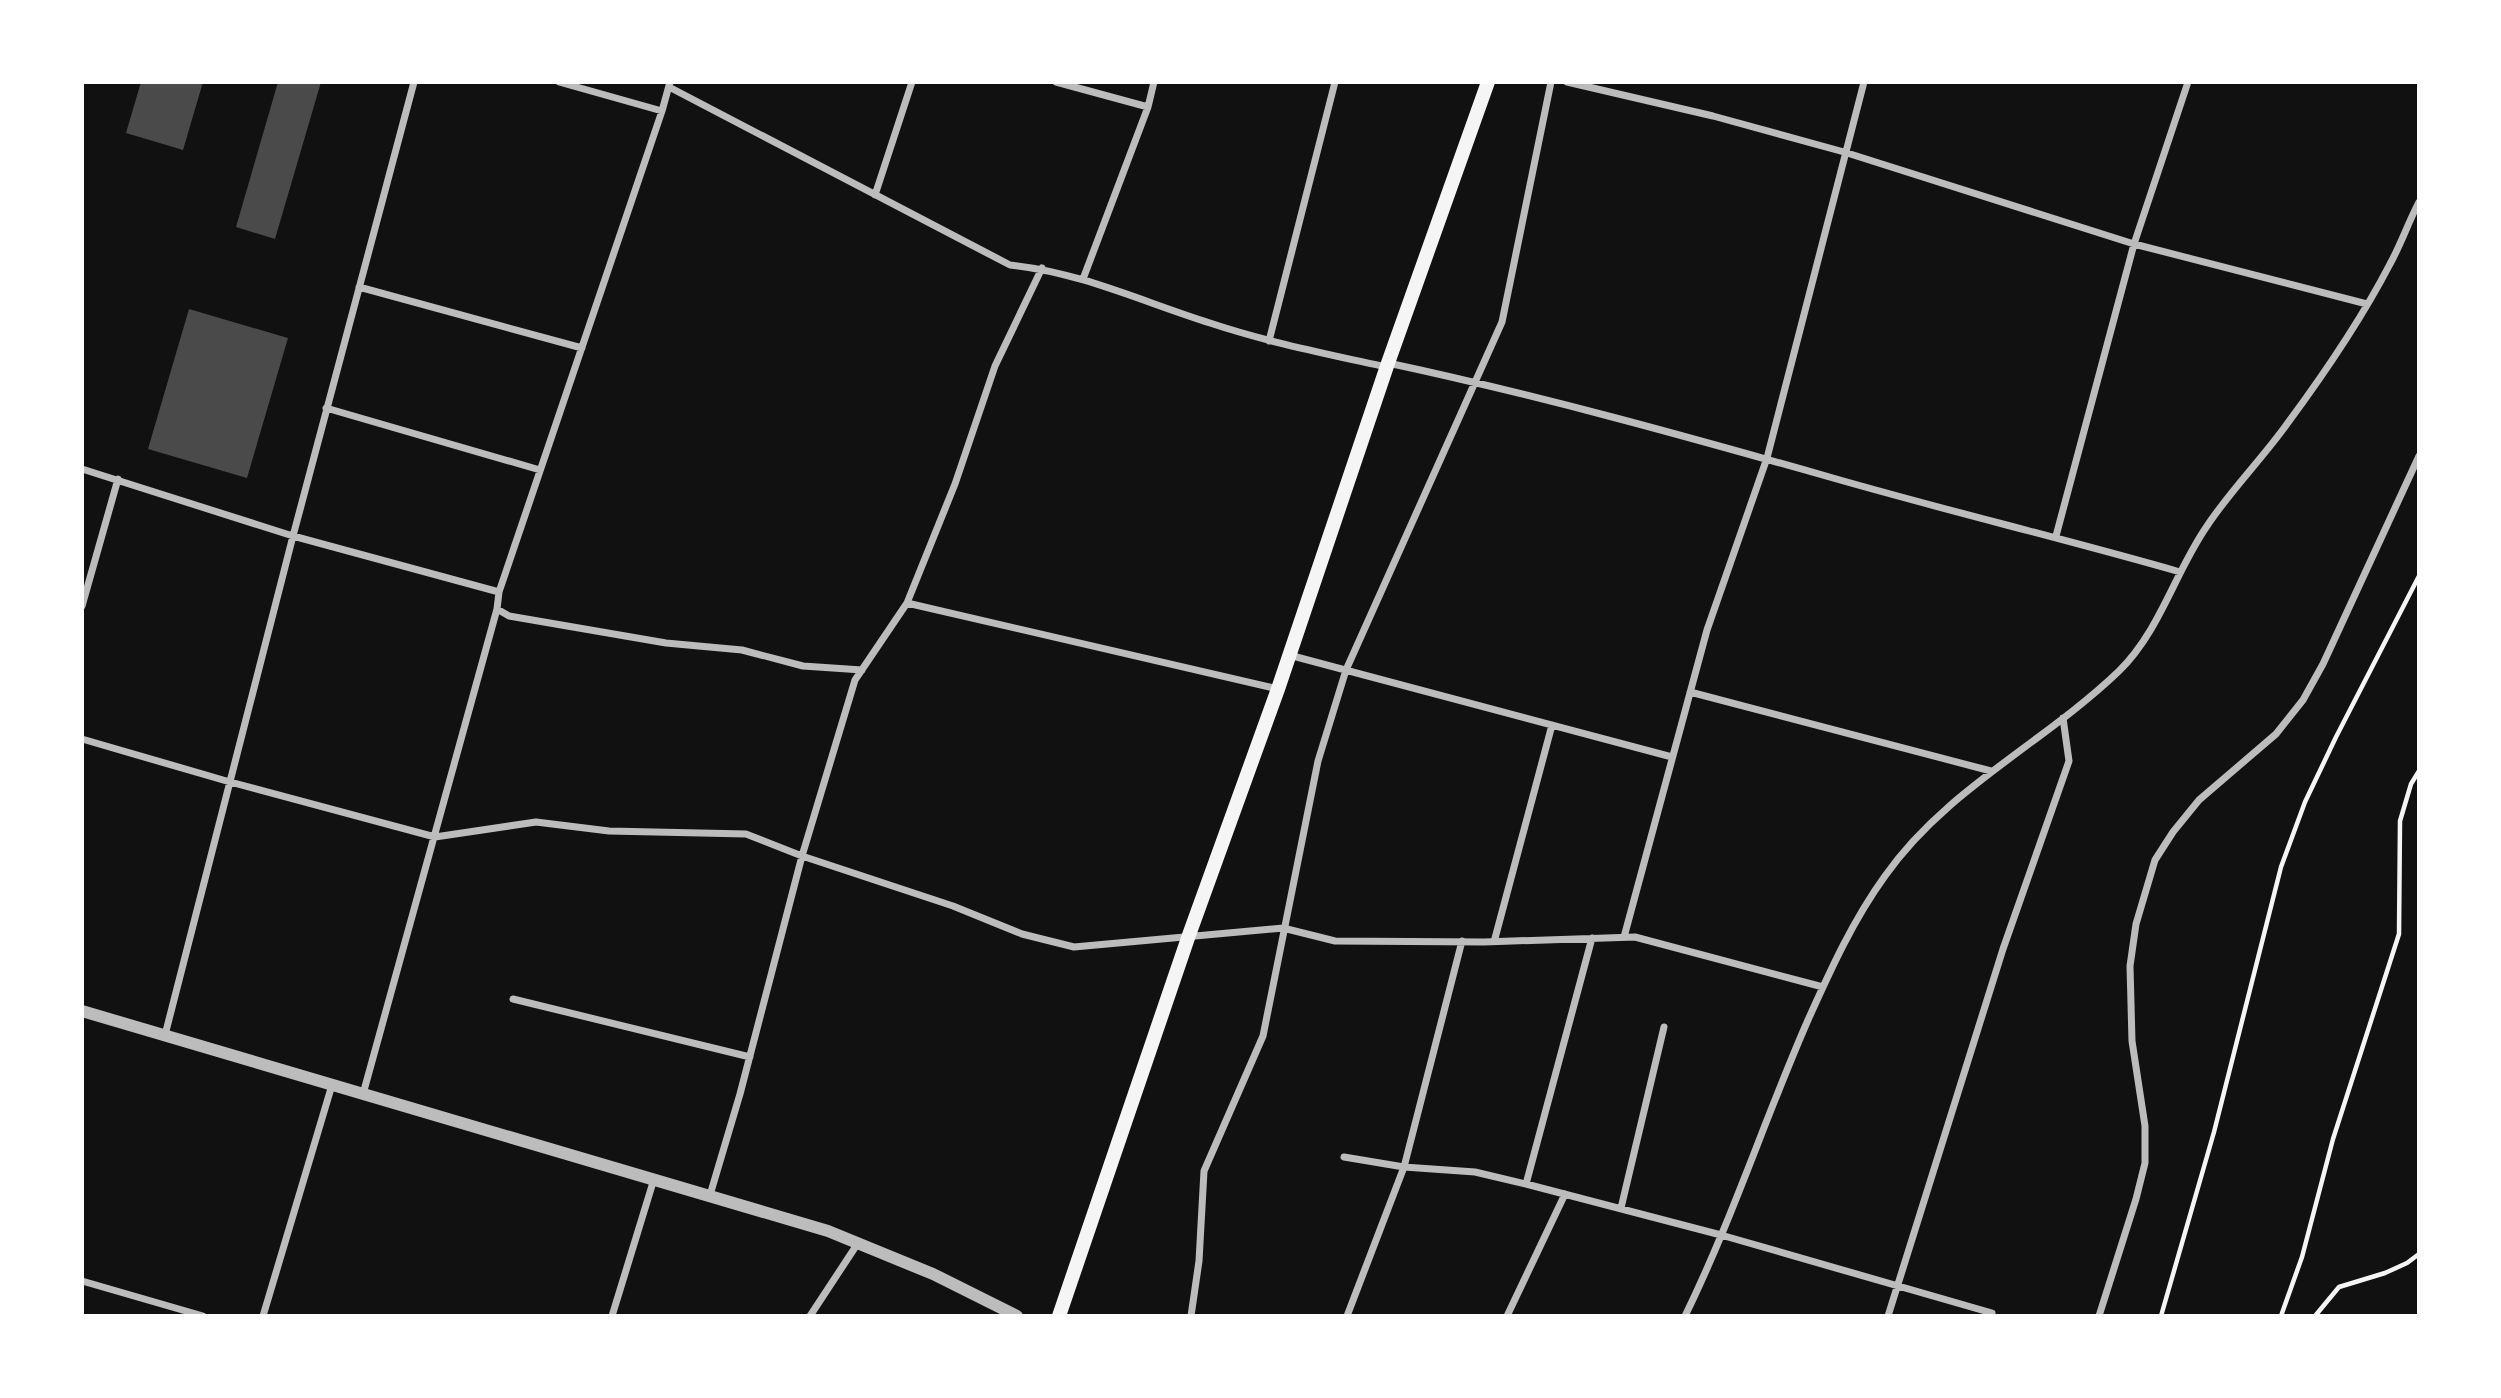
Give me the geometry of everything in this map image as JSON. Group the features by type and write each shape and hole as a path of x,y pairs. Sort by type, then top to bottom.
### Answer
{"main road":[{"path":"1059,1316 1189,935 1278,689 1387,365 1488,82"}],"street":[{"path":"165,1035 326,408 414,82"},
{"path":"559,82 663,111"},
{"path":"875,195 912,82"},
{"path":"1056,82 1148,107"},
{"path":"1083,279 1148,107 1154,82"},
{"path":"1269,341 1335,82"},
{"path":"1191,1316 1199,1261 1204,1171 1263,1036 1318,761 1346,670 1502,323 1551,82"},
{"path":"1567,82 1713,116 1844,152 2134,244 2367,304"},
{"path":"1624,937 1707,630 1766,458 1864,82"},
{"path":"2056,537 2134,244 2188,82"},
{"path":"362,1094 497,609 499,592 663,111 669,85 1010,265 1042,268 1083,279 1269,341 1476,382 1766,458 1833,479 2180,572"},
{"path":"1685,1316 1721,1234 1782,1079 1823,987 1884,877 1914,837 1991,771 2063,718 2120,670 2147,637 2207,525 2287,424 2367,304 2391,264 2419,202"},
{"path":"710,1195 750,1057 802,856 855,680 907,603 955,484 995,366 1042,268"},
{"path":"359,287 582,348"},
{"path":"326,408 540,470"},
{"path":"2099,1316 2145,1163 2146,1126 2132,1041 2130,966 2136,924 2155,860 2199,800 2276,734 2302,700 2323,664 2419,456"},
{"path":"82,469 293,536 499,592"},
{"path":"82,607 118,479"},
{"path":"907,603 1278,689"},
{"path":"497,609 509,616 666,643 742,650 803,666 862,670"},
{"path":"1289,655 1672,757"},
{"path":"1690,692 1991,771"},
{"path":"1888,1316 2003,948 2069,761 2063,718"},
{"path":"1494,942 1552,725"},
{"path":"82,739 230,782 435,836 536,822 609,831 746,834 802,856 953,906 1022,934 1074,947 1283,928 1335,941 1494,942 1635,937 1823,987"},
{"path":"1526,1184 1592,938"},
{"path":"1348,1316 1404,1167 1462,942"},
{"path":"513,999 750,1057"},
{"path":"82,1011 828,1231 933,1273 1017,1316"},
{"path":"1621,1208 1664,1027"},
{"path":"263,1316 332,1085"},
{"path":"1344,1157 1404,1167 1475,1172 1526,1184 1721,1234 1992,1313"},
{"path":"612,1316 654,1178"},
{"path":"1507,1316 1564,1194"},
{"path":"810,1316 858,1244"},
{"path":"82,1282 203,1316"}],"path":[{"path":"2161,1316 2214,1132 2281,867 2305,802 2419,576"},
{"path":"2281,1316 2302,1257 2333,1139 2399,934 2400,821 2411,784 2419,771"},
{"path":"2315,1316 2339,1287 2407,1264 2419,1254"}],"building":[{"path":"141,82 203,82 183,150 126,133"},
{"path":"278,82 321,82 275,239 236,227"},
{"path":"189,309 288,338 247,478 148,449"}]}
